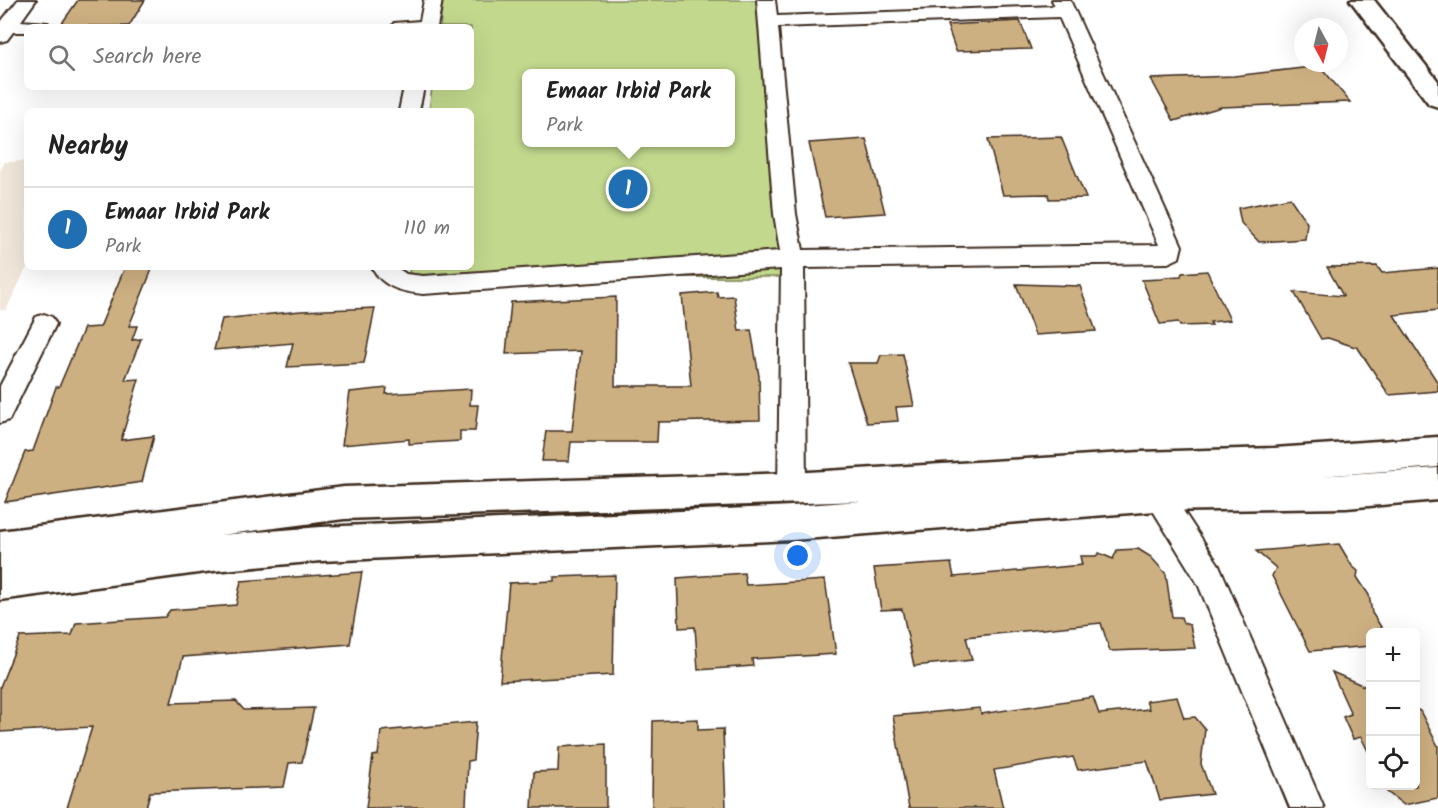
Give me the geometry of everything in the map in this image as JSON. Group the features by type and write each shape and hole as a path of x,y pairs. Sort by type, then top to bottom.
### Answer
{"street":[{"path":"4,31 27,0"},
{"path":"429,24 433,0"},
{"path":"1362,0 1438,98"},
{"path":"1389,0 1438,62"},
{"path":"385,270 387,274 404,284 423,285 793,259 1163,255 1171,252 1064,5 767,11 785,214 793,259 792,489"},
{"path":"4,31 24,29"},
{"path":"410,108 413,90"},
{"path":"0,412 44,324"},
{"path":"0,582 213,553 321,544 792,523 1274,464 1438,452"},
{"path":"1148,481 1209,575 1307,808"},
{"path":"0,548 344,503 1148,481 1346,492 1438,484"}],"shaded area":[{"path":"24,161 26,270 6,310 0,310 0,171 5,162"}],"green space":[{"path":"443,0 759,0 796,277 408,278 409,270 474,270 474,108 429,108 432,90 474,90 474,24 440,24"}],"building":[{"path":"78,0 145,0 130,24 61,24"},
{"path":"1020,21 1031,49 956,51 947,25"},
{"path":"1294,69 1294,72 1325,72 1350,102 1221,107 1174,121 1151,79 1234,76"},
{"path":"1061,137 1086,198 1049,199 1048,194 1003,195 988,139"},
{"path":"866,139 885,213 825,217 809,143"},
{"path":"1290,198 1307,223 1305,239 1259,242 1241,223 1238,208"},
{"path":"1377,266 1382,273 1438,268 1438,310 1394,315 1438,383 1438,391 1389,395 1358,348 1328,338 1321,339 1294,292 1343,296 1327,267"},
{"path":"124,270 152,270 129,326 137,326 132,340 141,339 125,380 139,379 121,440 154,436 142,482 5,502 25,452 33,451 56,387 59,387 84,328 100,327"},
{"path":"1207,271 1230,320 1210,322 1212,325 1180,326 1178,322 1160,324 1142,280"},
{"path":"1016,284 1080,286 1096,331 1035,335"},
{"path":"717,292 718,297 734,296 739,331 751,330 759,376 760,420 658,422 657,442 571,442 569,461 542,461 546,431 572,431 581,351 506,354 511,302 616,297 615,386 691,386 682,295"},
{"path":"375,308 364,363 287,367 293,343 214,350 222,319 301,311"},
{"path":"903,354 914,406 896,407 898,421 867,423 848,363 878,363 881,355"},
{"path":"387,388 386,394 471,389 470,405 478,405 475,431 460,431 460,441 409,444 409,439 342,445 350,392"},
{"path":"1339,544 1352,566 1358,571 1357,577 1369,595 1372,613 1382,628 1366,628 1366,646 1310,651 1272,576 1276,568 1256,551"},
{"path":"1138,549 1151,557 1166,574 1172,617 1181,617 1183,623 1190,625 1195,648 1110,651 1101,623 966,637 972,660 914,666 902,609 881,610 874,568 951,563 954,577 1082,565 1080,556 1096,556 1099,553 1113,559 1117,550"},
{"path":"362,572 350,644 183,657 171,703 236,701 244,710 314,708 302,762 289,763 284,787 150,792 146,808 67,808 92,727 0,732 0,687 20,637 72,635 76,623 165,617 170,610 236,605 241,581"},
{"path":"744,573 746,585 825,580 836,654 752,659 753,666 698,670 695,627 679,628 677,578"},
{"path":"615,575 613,675 500,681 509,583 554,581 554,577"},
{"path":"1332,672 1366,687 1366,747 1361,737 1353,739 1343,717 1351,714"},
{"path":"1093,697 1099,714 1149,709 1146,701 1177,697 1184,718 1195,717 1205,729 1201,764 1212,794 1160,800 1147,761 1078,770 1073,757 994,770 1003,808 909,808 893,716 980,708 981,714"},
{"path":"1420,711 1438,746 1438,798 1404,805 1386,790 1420,790"},
{"path":"698,719 698,730 723,729 726,808 652,808 653,721"},
{"path":"476,722 473,760 468,761 466,806 366,808 373,756 378,755 381,731"},
{"path":"606,744 606,808 532,808 534,772 558,771 559,747"}],"place":[{"name":"Emaar Irbid Park","path":"628,189"}]}
